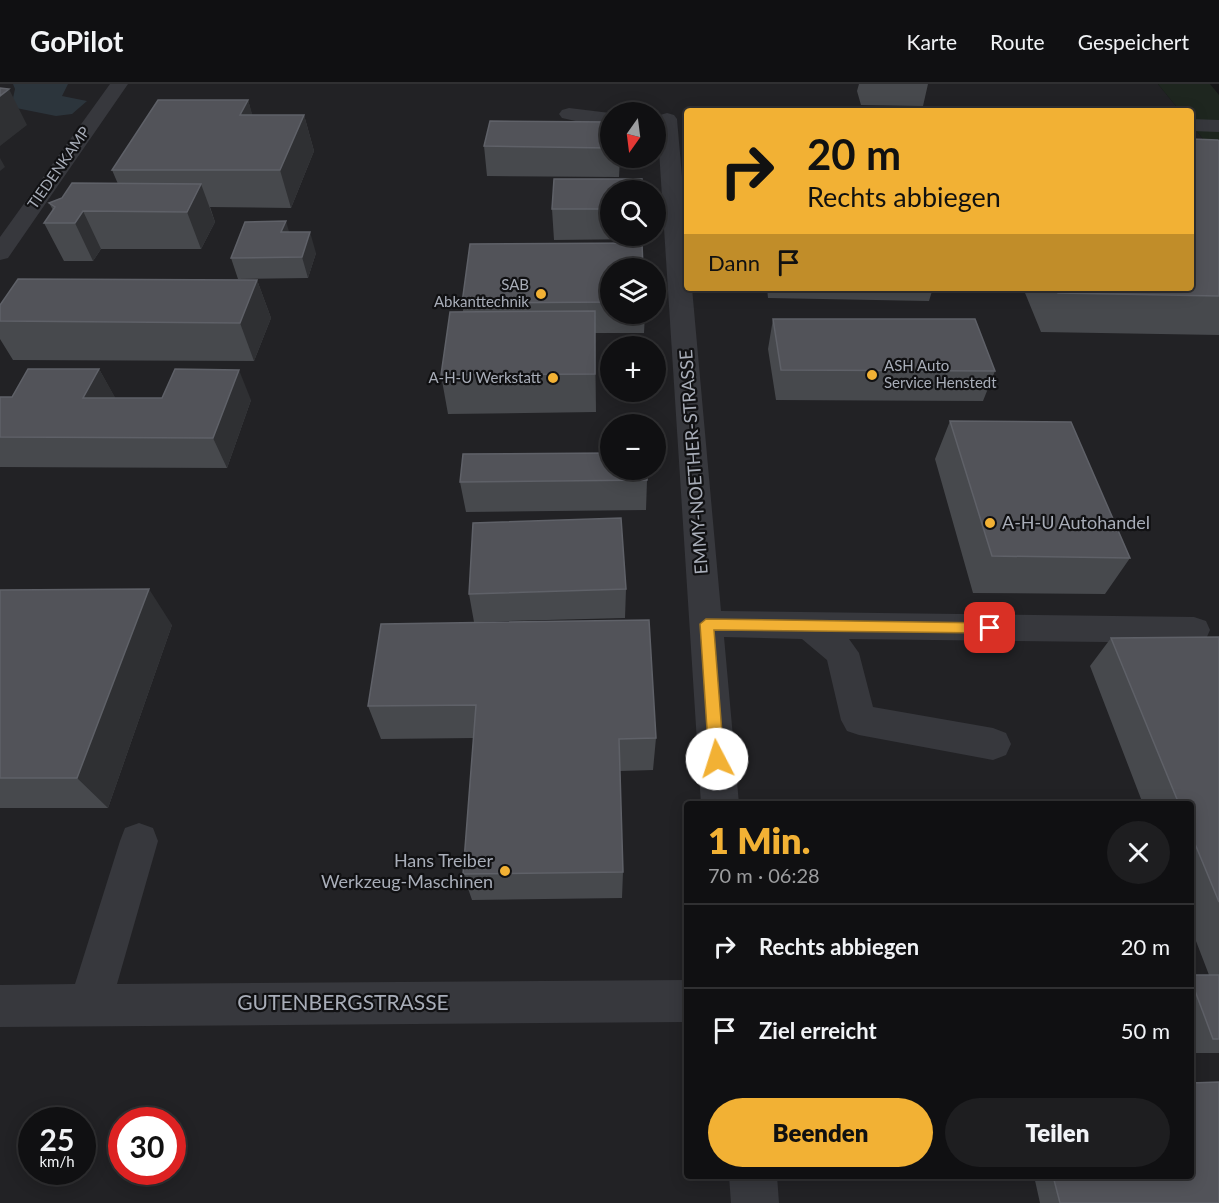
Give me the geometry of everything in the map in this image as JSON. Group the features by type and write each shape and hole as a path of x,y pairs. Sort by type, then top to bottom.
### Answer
{"street":[{"name":"TIEDENKAMP","path":"0,253 119,84"},
{"path":"569,114 600,119"},
{"name":"EMMY-NOETHER-STRASSE","path":"670,119 684,273"},
{"path":"1194,125 1219,126"},
{"name":"EMMY-NOETHER-STRASSE","path":"685,291 720,801"},
{"path":"706,624 1194,630"},
{"path":"809,626 842,652 859,720 993,744"},
{"path":"90,1004 139,841"},
{"name":"GUTENBERGSTRASSE","path":"0,1006 684,1001"},
{"path":"753,1179 756,1203"}],"shaded area":[{"path":"0,84 1158,84 1178,108 684,108 684,291 1194,291 1194,128 1219,159 1219,1203 0,1203"},
{"path":"13,84 68,84 62,96 87,101 72,114 56,116 11,107 15,89"},
{"path":"1158,84 1210,84 1219,95 1219,159 1194,128 1194,108 1178,108"}],"building":[{"path":"0,88 9,89 0,96"},
{"path":"158,100 248,100 240,115 304,115 280,170 112,170"},
{"path":"490,121 600,122 600,148 484,146"},
{"path":"1194,139 1219,141 1219,296 1058,293 1057,291 1194,291"},
{"path":"554,179 642,179 600,180 600,209 552,209"},
{"path":"72,183 201,184 187,212 83,211 75,223 44,223 55,207 49,203 62,198"},
{"path":"286,221 281,232 310,232 302,257 231,258 245,222"},
{"path":"600,243 600,246 642,246 643,258 600,258 600,302 462,303 470,244"},
{"path":"18,279 257,280 240,323 0,321 0,305"},
{"path":"595,311 595,374 441,375 450,312"},
{"path":"773,319 975,319 995,371 781,370"},
{"path":"28,369 99,369 83,398 162,398 175,369 239,370 213,438 0,437 0,397 12,397"},
{"path":"950,421 1071,422 1130,558 992,556"},
{"path":"600,453 600,480 647,480 460,482 463,454"},
{"path":"621,518 626,589 469,594 473,523"},
{"path":"149,589 77,778 0,778 0,590"},
{"path":"649,620 656,738 619,739 623,872 463,874 476,705 368,706 381,624"},
{"path":"1219,637 1219,902 1194,841 1194,801 1178,801 1111,638"},
{"path":"1194,975 1219,975 1219,1039 1213,1039 1194,988"},
{"path":"1219,1082 1219,1203 1060,1203 1054,1179 1194,1179 1194,1083"}],"place":[{"name":"SAB Abkanttechnik","path":"541,294"},
{"name":"ASH Auto Service Henstedt","path":"872,375"},
{"name":"A-H-U Werkstatt","path":"553,378"},
{"name":"A-H-U Autohandel","path":"990,523"},
{"name":"Hans Treiber Werkzeug-Maschinen","path":"505,871"}],"route":[{"path":"717,759 706,624 990,628"}]}
